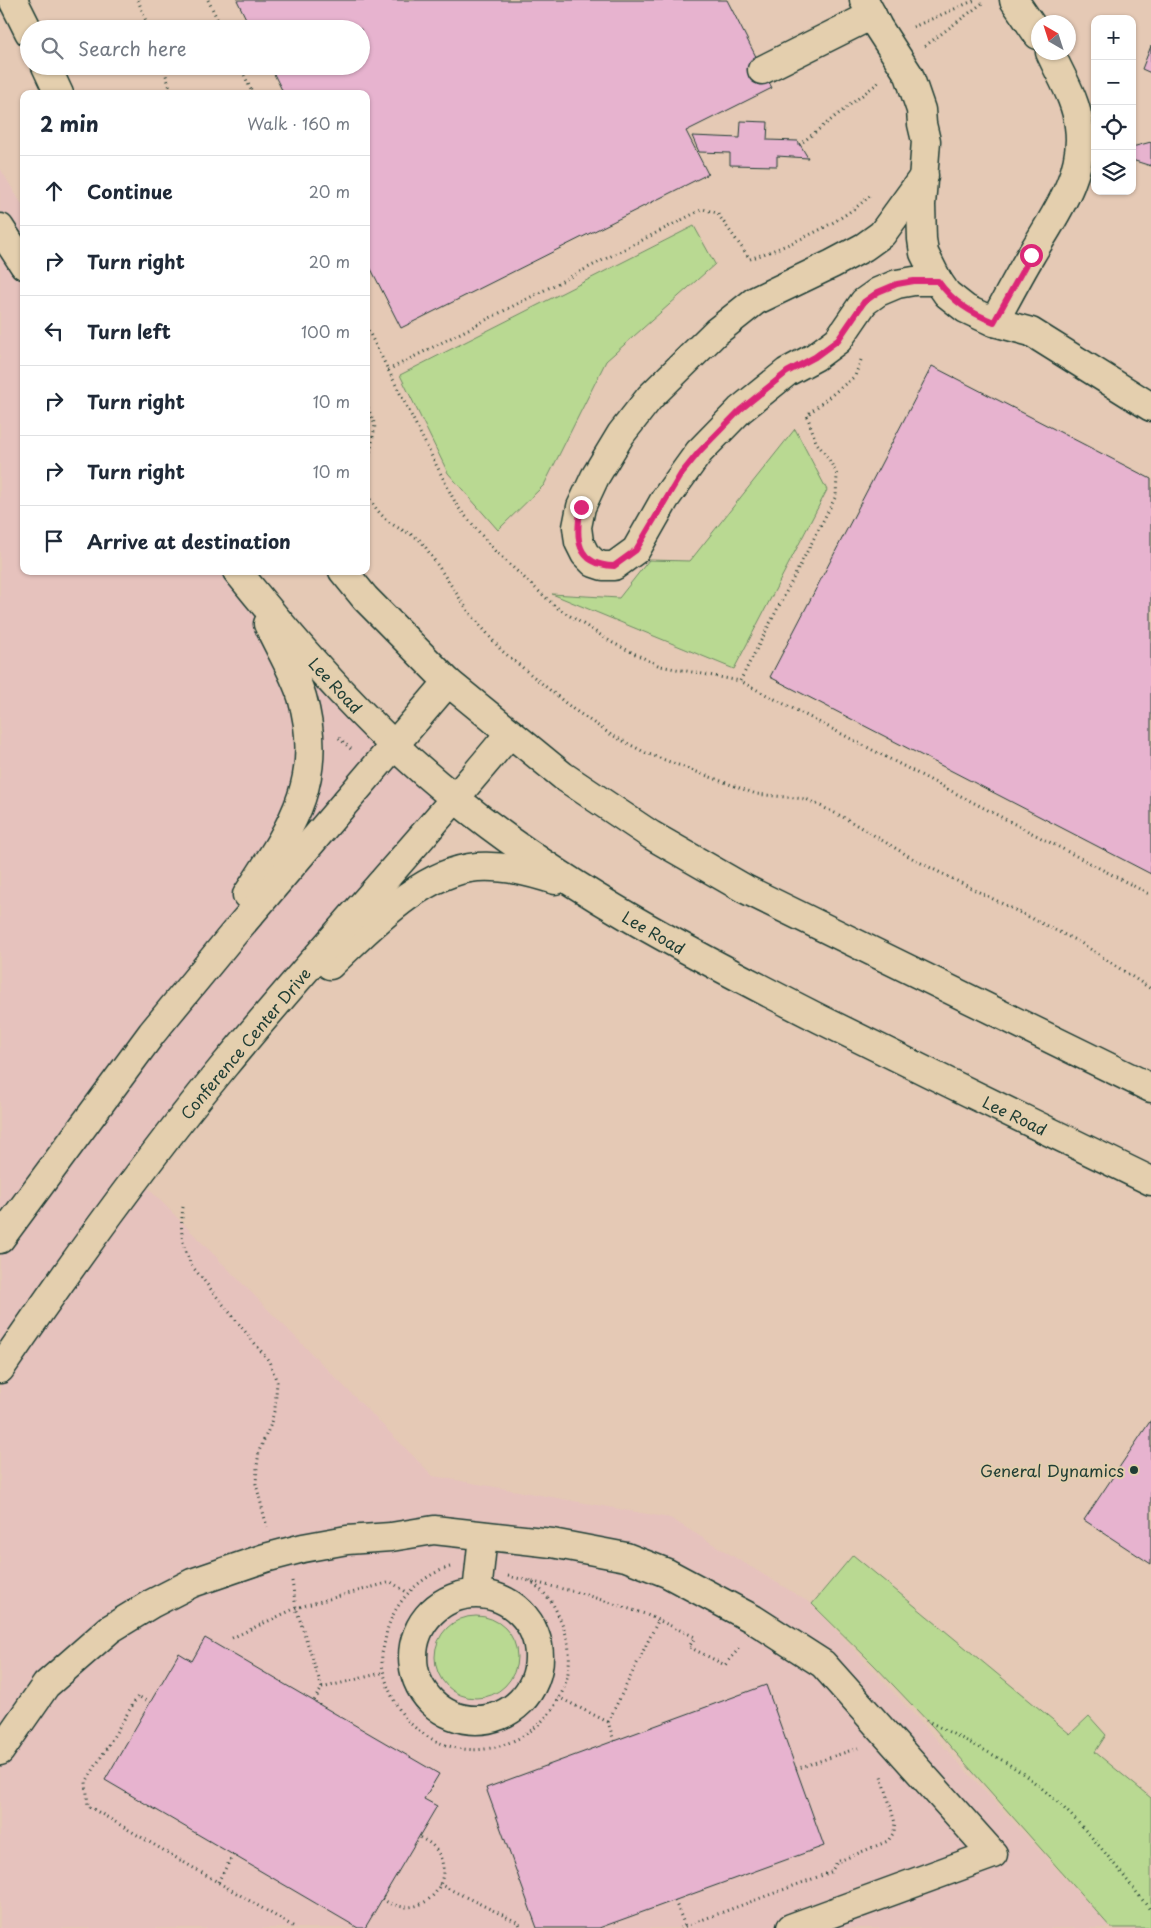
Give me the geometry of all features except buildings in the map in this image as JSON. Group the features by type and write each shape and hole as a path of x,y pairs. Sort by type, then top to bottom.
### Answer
{"street":[{"path":"13,0 23,20"},
{"path":"1014,0 1031,25"},
{"path":"762,70 868,8 909,75 921,110 926,142 920,224 922,239 924,252 938,281 947,294 966,309 994,322 1031,332 1151,406"},
{"path":"994,322 1031,255 1052,222 1071,184 1080,157 1080,127 1075,105 1054,60"},
{"path":"50,75 58,90"},
{"path":"924,176 882,234 864,247 832,264 755,301 716,332 650,397 621,434 595,476 581,507 577,527 578,542 585,554 594,563 603,566 614,566 636,550 665,499 699,452 740,410 787,372 815,357 838,340 864,302 878,292 897,284 914,281 938,281"},
{"path":"0,228 20,259"},
{"path":"346,575 365,598 448,682 562,776 651,835 745,889 1151,1088"},
{"path":"179,1001 284,838 298,810 307,784 309,757 308,729 301,697 245,580"},
{"name":"Lee Road","path":"245,580 275,618 345,697 394,745 456,799 534,858 617,911 709,963 932,1075 1151,1181"},
{"path":"0,1238 152,1033 235,932 448,682"},
{"name":"Conference Center Drive","path":"0,1368 100,1225 224,1066 456,799 510,733"},
{"path":"224,1066 388,912 408,896 450,872 476,867 503,868 531,872 579,887"},
{"path":"0,1751 46,1685 110,1629 151,1604 192,1583 265,1558 303,1548 347,1540 391,1537 434,1530 552,1543 626,1557 667,1574 753,1619 822,1664 993,1854 791,1928"},
{"path":"477,1593 483,1536"},
{"path":"477,1593 496,1596 513,1605 526,1618 538,1640 540,1656 537,1673 527,1694 513,1708 500,1716 483,1720 464,1720 451,1716 424,1695 416,1679 412,1657 417,1632 426,1616 436,1607 458,1595 477,1593"}],"path":[{"path":"138,0 146,20"},
{"path":"208,0 218,20"},
{"path":"166,75 171,90"},
{"path":"244,75 251,90"},
{"path":"388,370 704,209 717,213 750,259 782,247 835,222 859,206 876,191"},
{"path":"370,334 457,506 495,551 556,607 613,643 660,666 740,682 1151,895"},
{"path":"740,682 836,496 837,475 829,459 816,442 810,429 807,415 855,376 865,353"},
{"path":"370,413 375,425 370,454"},
{"path":"370,500 378,512 395,526 412,533 422,542 468,612 501,650 565,703 610,734 646,753 756,794 806,799 843,817 918,861 1080,943 1151,989"},
{"path":"337,736 354,752"},
{"path":"183,1208 181,1230 184,1250 192,1266 269,1361 277,1382 275,1408 270,1426 259,1451 257,1467 256,1484 262,1506"},
{"path":"418,1583 408,1593 388,1622 382,1656 388,1689 400,1712 417,1730 439,1743 460,1749 486,1750 510,1743 530,1732 551,1711 566,1682 569,1656 566,1632 550,1600 530,1580 580,1593 645,1614 695,1637 689,1647 724,1665 741,1645"},
{"path":"232,1638 296,1608 391,1582 408,1593"},
{"path":"296,1608 322,1688"},
{"path":"614,1741 608,1722 658,1621"},
{"path":"314,1701 322,1688 385,1672"},
{"path":"150,1703 138,1696 123,1720 86,1782 88,1806 296,1928"},
{"path":"558,1697 608,1722"},
{"path":"926,1720 1010,1766 1055,1801 1097,1842 1151,1911"},
{"path":"796,1769 866,1745"},
{"path":"675,1901 683,1927 832,1872 837,1862 888,1841 894,1832 896,1823 881,1771"},
{"path":"382,1899 392,1905 404,1908 415,1907 426,1902 436,1893 443,1877 442,1864 439,1854 432,1845 420,1837"},
{"path":"218,1882 233,1855"},
{"path":"439,1884 519,1923 521,1928"}],"shaded area":[{"path":"0,168 20,201 20,575 245,575 455,799 137,1177 433,1476 670,1518 812,1604 1111,1928 0,1928"}],"green space":[{"path":"694,226 715,264 606,361 544,485 498,530 448,473 400,375"},
{"path":"795,429 827,490 734,669 552,594 619,598 649,560 690,561"},
{"path":"853,1555 1070,1734 1089,1716 1106,1735 1095,1752 1151,1798 1151,1928 1111,1928 934,1728 812,1604"},
{"path":"476,1616 492,1619 505,1628 514,1641 517,1657 514,1673 505,1686 492,1695 476,1698 460,1695 447,1686 438,1673 435,1657 438,1641 447,1628 460,1619"}],"place":[{"name":"General Dynamics","path":"1134,1470"}],"route":[{"path":"581,507 577,527 578,542 585,554 594,563 603,566 614,566 636,550 681,474 699,452 740,410 787,372 815,357 838,340 864,302 878,292 897,284 914,281 938,281 947,294 966,309 994,322 1031,255"}]}
